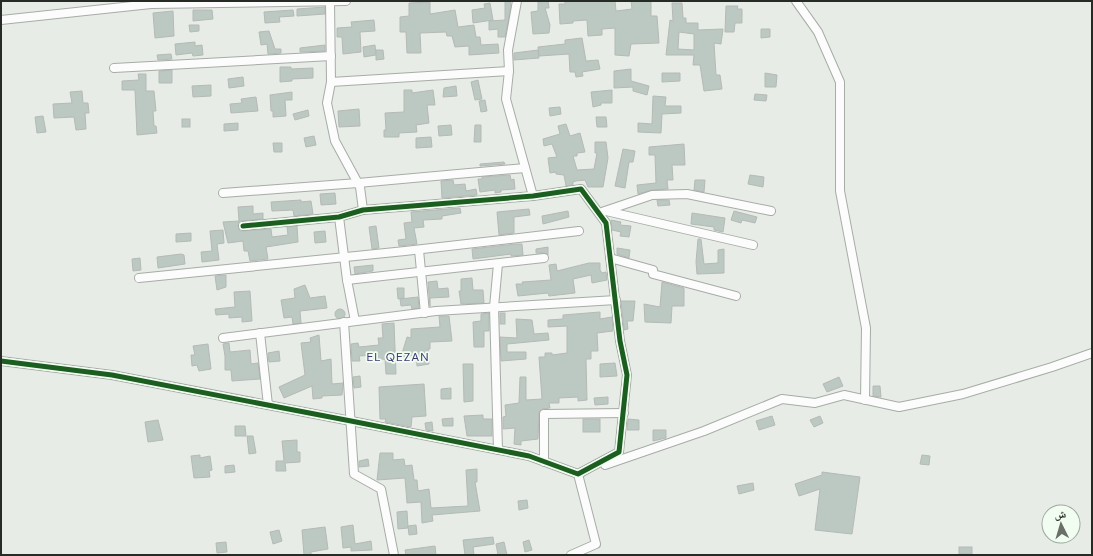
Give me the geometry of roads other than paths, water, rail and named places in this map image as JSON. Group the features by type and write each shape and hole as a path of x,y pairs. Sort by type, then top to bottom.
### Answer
{"street":[{"path":"330,1 332,56 331,82 327,103 335,141 358,183 363,210"},
{"path":"1,20 151,4 346,1"},
{"path":"517,1 508,50 509,71 506,99 533,196"},
{"path":"796,1 818,32 840,82 840,190 866,328 865,400"},
{"path":"114,68 332,56"},
{"path":"331,82 509,71"},
{"path":"223,193 525,168"},
{"path":"243,226 339,217 363,210 533,196 581,189 602,212 606,223 620,341 627,375 619,452 578,474"},
{"path":"602,212 652,195 687,194 771,211"},
{"path":"602,212 753,245"},
{"path":"339,217 347,280 355,321"},
{"path":"139,278 344,256 419,250 579,231"},
{"path":"419,250 425,312"},
{"path":"347,280 544,258"},
{"path":"610,258 653,270 653,274 736,296"},
{"path":"498,264 494,307 498,450"},
{"path":"223,338 425,312 616,300"},
{"path":"344,322 354,474 381,489 394,555"},
{"path":"260,333 268,405"},
{"path":"1,361 112,375 351,421 529,456 578,474 704,430 782,399 815,403 844,395 899,407 963,394 1052,367 1092,353"},
{"path":"544,462 544,414 624,413"},
{"path":"571,555 596,544 578,474"}],"district":[{"name":"EL QEZAN","path":"398,357"}]}
